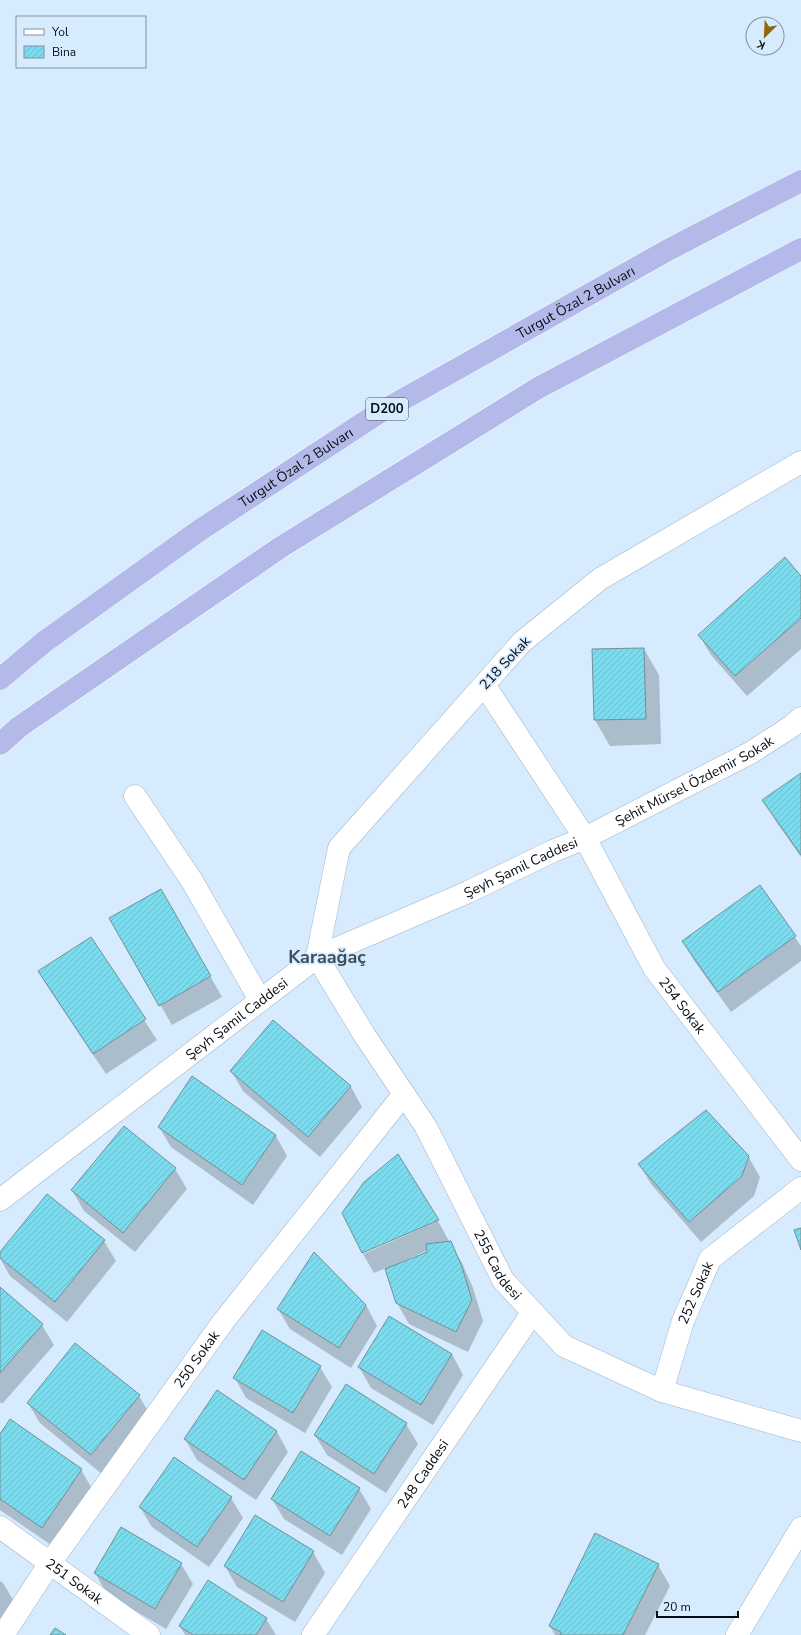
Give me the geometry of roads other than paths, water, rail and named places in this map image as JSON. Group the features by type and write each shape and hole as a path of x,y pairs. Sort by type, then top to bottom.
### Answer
{"highway":[{"name":"Turgut Özal 2 Bulvarı","path":"0,679 44,642 200,530 377,414 668,250 801,181"},
{"path":"0,744 19,728 280,548 531,392 801,249"}],"street":[{"name":"218 Sokak","path":"317,957 339,848 485,686 522,642 600,579 801,462"},
{"name":"254 Sokak","path":"485,686 585,838 654,968 801,1160"},
{"name":"Şehit Mürsel Özdemir Sokak","path":"585,838 752,752 792,726 801,718"},
{"path":"135,796 192,881 260,1000"},
{"name":"Şeyh Şamil Caddesi","path":"0,1200 317,957 468,892 553,851 585,838"},
{"name":"255 Caddesi","path":"317,957 365,1036 426,1127 503,1280 564,1346 662,1391 801,1431"},
{"name":"250 Sokak","path":"3,1635 50,1563 223,1322 404,1094"},
{"name":"252 Sokak","path":"662,1391 682,1321 710,1259 801,1188"},
{"name":"248 Caddesi","path":"313,1635 533,1312"},
{"name":"251 Sokak","path":"0,1527 149,1635"},
{"path":"737,1635 801,1528"}],"district":[{"name":"Karaağaç","path":"327,957"}]}
